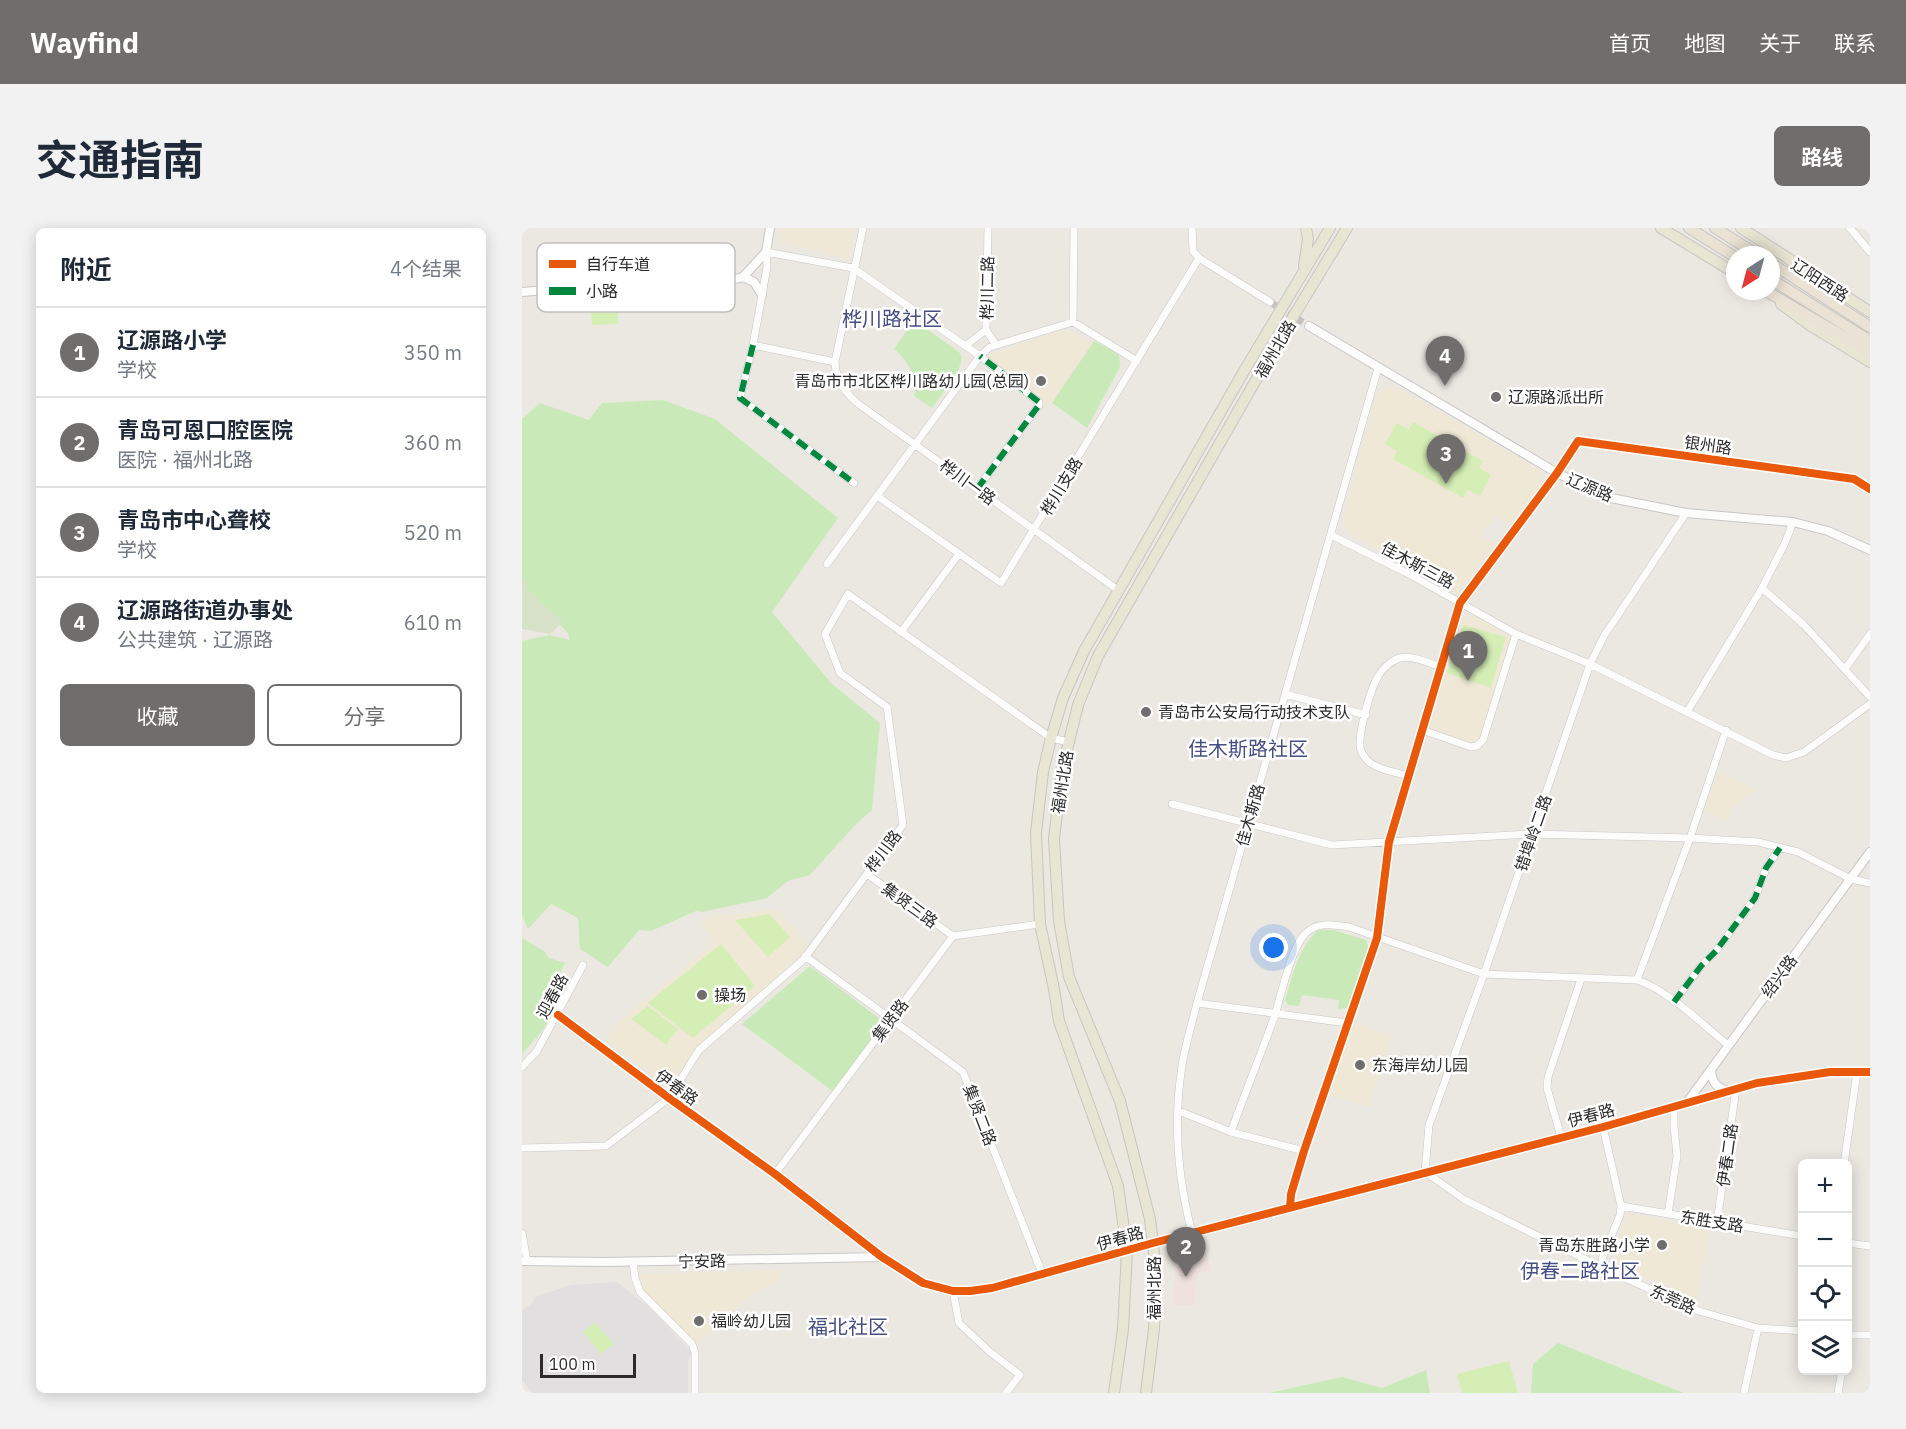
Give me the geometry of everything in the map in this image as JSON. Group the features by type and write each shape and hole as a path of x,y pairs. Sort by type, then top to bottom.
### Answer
{"highway":[{"path":"1689,228 1726,251"},
{"path":"1715,228 1744,246"},
{"path":"1790,260 1814,283 1870,318"},
{"name":"辽阳西路","path":"1780,269 1870,327"},
{"name":"辽阳西路","path":"1780,285 1870,341"},
{"path":"1780,299 1870,352"}],"main road":[{"path":"1304,272 1308,239 1306,228"},
{"name":"福州北路","path":"1114,1393 1123,1329 1127,1251 1118,1186 1059,1021 1040,924 1036,833 1044,771 1063,698 1084,651 1330,228"},
{"path":"1661,228 1726,268"},
{"name":"辽阳西路","path":"1741,228 1870,312"},
{"name":"福州北路","path":"1146,1393 1156,1270 1150,1219 1120,1101 1069,977 1059,921 1054,839 1062,770 1078,705 1098,656 1276,345 1348,229"},
{"path":"1777,300 1811,326 1870,362"}],"street":[{"path":"770,228 766,252 767,267 753,345 740,398 854,483"},
{"path":"753,345 835,362 863,228"},
{"name":"桦川二路","path":"988,228 986,330 996,345"},
{"path":"1072,322 1074,228"},
{"path":"1192,228 1193,251 1199,258 1270,302"},
{"path":"1850,228 1870,252"},
{"path":"766,252 854,268 965,346 1039,402 977,489"},
{"path":"735,279 743,277 766,252"},
{"name":"桦川支路","path":"877,496 1001,583 1199,258"},
{"path":"743,277 754,282 762,295"},
{"path":"522,292 537,291"},
{"path":"827,564 980,357 990,347 1072,322 1137,361"},
{"name":"辽源路","path":"1309,326 1557,474 1606,497 1686,513 1793,522 1828,531 1870,550"},
{"path":"965,346 986,330"},
{"name":"桦川一路","path":"835,362 835,375 848,395 1118,590"},
{"name":"佳木斯路","path":"1192,1233 1180,1179 1178,1156 1182,1067 1197,1003 1378,368"},
{"name":"银州路","path":"1557,474 1578,441 1854,479 1870,489"},
{"path":"1290,1208 1291,1194 1304,1150 1377,938 1389,842 1461,603 1557,474"},
{"name":"错埠岭二路","path":"1425,1173 1429,1125 1484,974 1590,664 1604,636 1686,513"},
{"path":"1687,712 1762,588 1793,522"},
{"name":"佳木斯三路","path":"1331,535 1407,573 1516,634 1590,664 1773,755 1786,758 1804,752 1870,704"},
{"path":"901,633 959,554"},
{"path":"1762,588 1804,625 1870,697"},
{"name":"桦川路","path":"522,1148 606,1146 669,1098 699,1050 805,956 903,825 887,707 840,673 825,634 848,594 1051,738 1069,742"},
{"path":"1422,730 1472,747 1484,740 1516,634"},
{"path":"1845,669 1870,634"},
{"path":"1408,776 1380,768 1367,760 1360,750 1360,738 1377,676 1391,662 1400,658 1409,658 1441,667"},
{"path":"1285,694 1366,715"},
{"path":"1637,980 1690,838 1726,730"},
{"path":"1172,804 1332,845 1532,834 1758,842 1797,852 1851,879 1870,883"},
{"path":"1674,1002 1755,898 1766,868 1780,848"},
{"name":"绍兴路","path":"1688,1101 1870,852"},
{"name":"集贤三路","path":"867,874 953,936"},
{"path":"953,936 1040,924"},
{"path":"1231,1132 1297,948 1305,933 1316,926 1331,924 1349,927 1484,974 1637,980 1652,986 1728,1045"},
{"name":"集贤路","path":"775,1174 953,936"},
{"name":"集贤二路","path":"805,956 963,1072 1042,1274"},
{"name":"迎春路","path":"522,1067 537,1051 583,965"},
{"path":"1561,1137 1547,1088 1548,1077 1581,979"},
{"path":"1197,1003 1347,1023"},
{"name":"伊春路","path":"558,1015 775,1174 882,1257 923,1283 954,1292 992,1288 1153,1243 1603,1126 1732,1090 1830,1072 1870,1072"},
{"path":"1711,1070 1711,1079 1715,1085 1732,1090"},
{"path":"1845,1159 1857,1072"},
{"name":"伊春二路","path":"1717,1222 1732,1090"},
{"path":"1668,1214 1677,1156 1674,1105"},
{"path":"1179,1111 1231,1132 1304,1150"},
{"path":"1603,1126 1621,1206 1620,1215 1602,1259 1603,1266"},
{"name":"东莞路","path":"1425,1173 1465,1200 1699,1311 1758,1328 1798,1331"},
{"name":"东胜支路","path":"1621,1206 1798,1235"},
{"path":"522,1233 524,1261"},
{"path":"1852,1243 1870,1245"},
{"name":"宁安路","path":"524,1261 633,1262 882,1257"},
{"path":"633,1262 640,1292 692,1344 695,1353 695,1393"},
{"path":"954,1292 959,1323 990,1352 1020,1375 1006,1393"},
{"path":"1744,1393 1758,1328"},
{"path":"1852,1335 1870,1335"},
{"path":"1838,1393 1841,1375"}],"shaded area":[{"path":"779,228 855,228 849,259 782,243 777,236"},
{"name":"青岛市市北区桦川路幼儿园(总园)","path":"1066,331 1094,341 1052,403 1045,403 986,359 990,354 1056,332"},
{"path":"1393,385 1538,469 1542,478 1538,491 1510,525 1496,516 1481,535 1495,545 1457,593 1351,535 1345,526 1343,517 1377,395"},
{"path":"1476,616 1511,636 1480,737 1475,742 1467,742 1426,725 1456,625 1462,619"},
{"path":"1717,773 1756,789 1733,806 1726,821 1704,812"},
{"path":"776,909 808,946 799,957 697,1047 669,1086 606,1040 621,1019 714,943 701,923 711,915 722,916"},
{"name":"东海岸幼儿园","path":"1352,1022 1392,1035 1369,1107 1329,1095"},
{"name":"青岛东胜路小学","path":"1627,1214 1711,1227 1696,1299 1612,1262"},
{"path":"1206,1251 1211,1270 1199,1274 1196,1279 1195,1305 1174,1305 1175,1268 1185,1257"},
{"name":"福岭幼儿园","path":"780,1270 780,1281 746,1298 699,1345 644,1291 638,1274"},
{"path":"617,1282 650,1308 692,1352 688,1361 688,1393 533,1393 522,1381 522,1311 533,1302 536,1296 572,1285"}],"green space":[{"path":"591,312 618,312 618,324 592,325"},
{"path":"914,320 959,352 962,358 958,372 932,408 914,396 914,376 904,359 894,349"},
{"path":"1094,341 1119,353 1120,367 1087,428 1052,403"},
{"path":"663,400 715,419 838,518 772,612 832,684 880,723 872,810 856,824 810,875 788,881 767,898 702,912 696,911 651,931 639,930 608,967 580,949 578,918 551,904 528,929 522,915 522,641 549,635 570,640 567,632 522,587 522,419 540,403 589,420 602,403"},
{"path":"1413,422 1483,461 1479,468 1491,475 1480,496 1468,490 1463,498 1393,459 1397,451 1385,444 1397,423 1408,429 1403,440"},
{"path":"522,573 530,592 563,622 550,634 522,629"},
{"path":"1463,625 1506,637 1491,688 1447,673"},
{"name":"操场","path":"769,914 790,937 768,957 735,920"},
{"path":"1318,930 1333,930 1366,940 1369,949 1348,1008 1338,1009 1339,1000 1302,995 1299,1006 1288,1005 1285,1000 1305,945"},
{"path":"522,938 544,951 549,958 565,963 560,973 566,982 543,1030 522,1054"},
{"name":"操场","path":"721,944 755,986 693,1038 648,1003"},
{"path":"810,966 884,1022 834,1092 742,1024"},
{"name":"操场","path":"648,1006 678,1029 666,1045 631,1019"},
{"path":"595,1322 614,1344 601,1354 583,1332"},
{"path":"1558,1343 1684,1393 1531,1393 1533,1364"},
{"path":"1509,1361 1518,1393 1462,1393 1457,1374"},
{"path":"1426,1370 1430,1393 1269,1393 1342,1377 1382,1388"}],"tunnel":[{"path":"1270,302 1309,326"}],"marked path":[{"path":"753,345 740,398 854,483"},
{"path":"977,489 1039,405 1039,402 980,356"},
{"path":"1674,1002 1755,898 1766,868 1780,848"}],"cycle path":[{"path":"1290,1207 1291,1194 1304,1151 1377,938 1389,842 1460,603 1557,473 1578,441 1854,479 1870,489"},
{"path":"558,1015 775,1174 882,1257 923,1283 953,1291 992,1288 1153,1243 1603,1127 1757,1083 1830,1072 1870,1072"}],"place":[{"name":"青岛市市北区桦川路幼儿园(总园)","path":"1041,381"},
{"name":"辽源路街道办事处","path":"1445,386"},
{"name":"辽源路派出所","path":"1496,397"},
{"name":"青岛市中心聋校","path":"1446,484"},
{"name":"辽源路小学","path":"1468,681"},
{"name":"青岛市公安局行动技术支队","path":"1146,712"},
{"name":"操场","path":"702,995"},
{"name":"东海岸幼儿园","path":"1360,1065"},
{"name":"青岛东胜路小学","path":"1662,1245"},
{"name":"青岛可恩口腔医院","path":"1186,1277"},
{"name":"福岭幼儿园","path":"699,1321"}],"district":[{"name":"桦川路社区","path":"892,318"},
{"name":"佳木斯路社区","path":"1248,748"},
{"name":"伊春二路社区","path":"1580,1270"},
{"name":"福北社区","path":"848,1326"}]}
